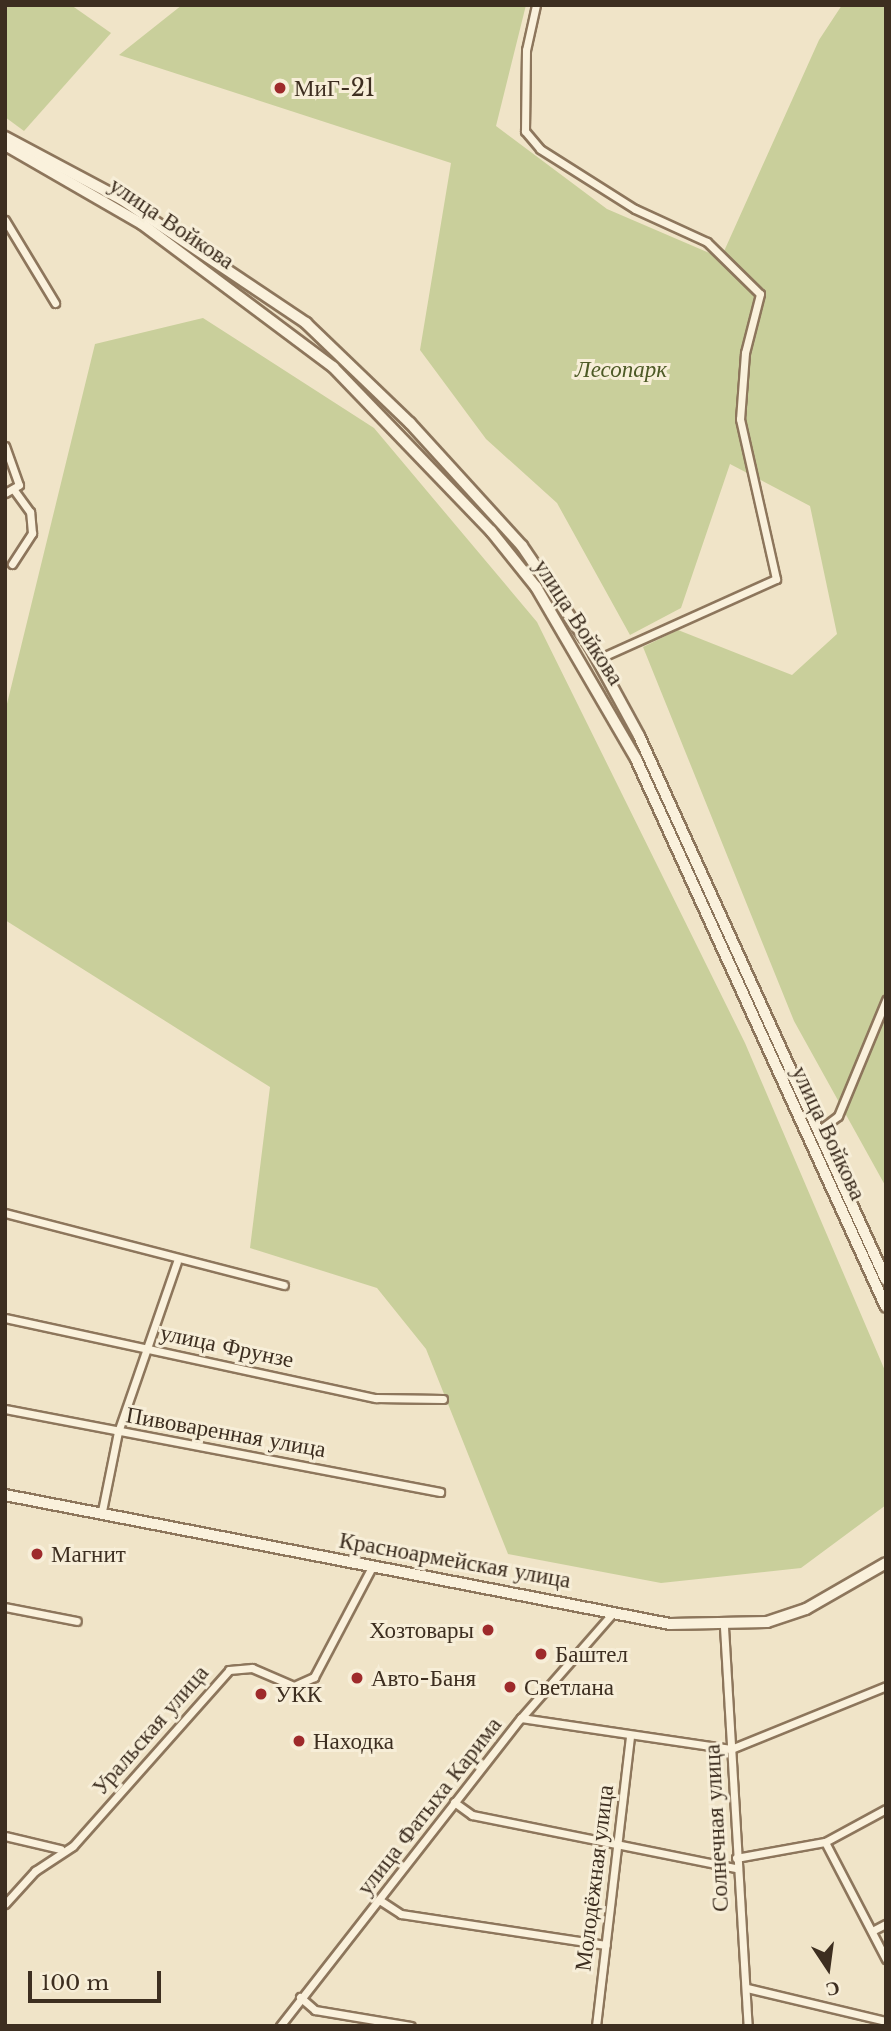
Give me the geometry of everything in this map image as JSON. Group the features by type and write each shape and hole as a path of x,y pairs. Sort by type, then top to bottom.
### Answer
{"main road":[{"name":"улица Войкова","path":"5,137 121,199 306,323 410,423 522,546 598,659 886,1280"},
{"name":"улица Войкова","path":"5,145 142,224 333,367 491,531 536,587 636,759 886,1307"},
{"name":"Красноармейская улица","path":"5,1495 102,1511 613,1613 724,1627 806,1609 886,1563"}],"street":[{"path":"536,5 526,50 525,131 540,149 635,209 707,242 760,294 746,353 740,419 776,579 598,659"},
{"path":"5,220 8,233 55,303"},
{"path":"5,446 17,488 30,512 32,533 12,564"},
{"path":"5,493 17,488"},
{"path":"818,1131 838,1116 886,1000"},
{"path":"5,1213 177,1262 284,1285"},
{"path":"102,1511 118,1432 177,1262"},
{"name":"улица Фрунзе","path":"5,1318 376,1398 443,1399"},
{"name":"Пивоваренная улица","path":"5,1409 440,1492"},
{"name":"Уральская улица","path":"5,1904 61,1849 73,1846 229,1670 252,1668 294,1686 314,1677 372,1567"},
{"path":"5,1607 77,1621"},
{"name":"улица Фатыха Карима","path":"280,2026 300,1997 381,1901 454,1802 521,1718 613,1613"},
{"name":"Солнечная улица","path":"724,1627 736,1868 748,2026"},
{"path":"521,1718 731,1749 886,1686"},
{"name":"Молодёжная улица","path":"596,2026 630,1735"},
{"path":"454,1802 471,1815 618,1842 736,1868"},
{"path":"736,1858 825,1842 886,1809"},
{"path":"5,1836 61,1849"},
{"path":"825,1842 886,1959"},
{"path":"381,1901 401,1914 606,1945"},
{"path":"872,1931 886,1924"},
{"path":"747,1988 886,2021"},
{"path":"300,1997 315,2010 411,2026"}],"green space":[{"path":"5,5 71,5 111,33 24,131 5,117"},
{"name":"Лесопарк","path":"182,5 526,5 496,126 607,209 721,258 819,40 842,5 886,5 886,1187 794,1021 643,647 678,630 792,675 837,634 810,506 730,464 681,608 630,635 557,503 486,439 420,350 451,163 119,55"},
{"path":"203,318 374,428 537,622 745,1043 886,1373 886,1505 801,1568 661,1583 508,1554 426,1349 377,1288 250,1248 270,1087 5,920 5,712 95,344"}],"place":[{"name":"МиГ-21","path":"280,88"},
{"name":"Магнит","path":"37,1554"},
{"name":"Хозтовары","path":"488,1630"},
{"name":"Баштел","path":"541,1654"},
{"name":"Авто-Баня","path":"357,1678"},
{"name":"Светлана","path":"510,1687"},
{"name":"УКК","path":"261,1694"},
{"name":"Находка","path":"299,1741"}]}
